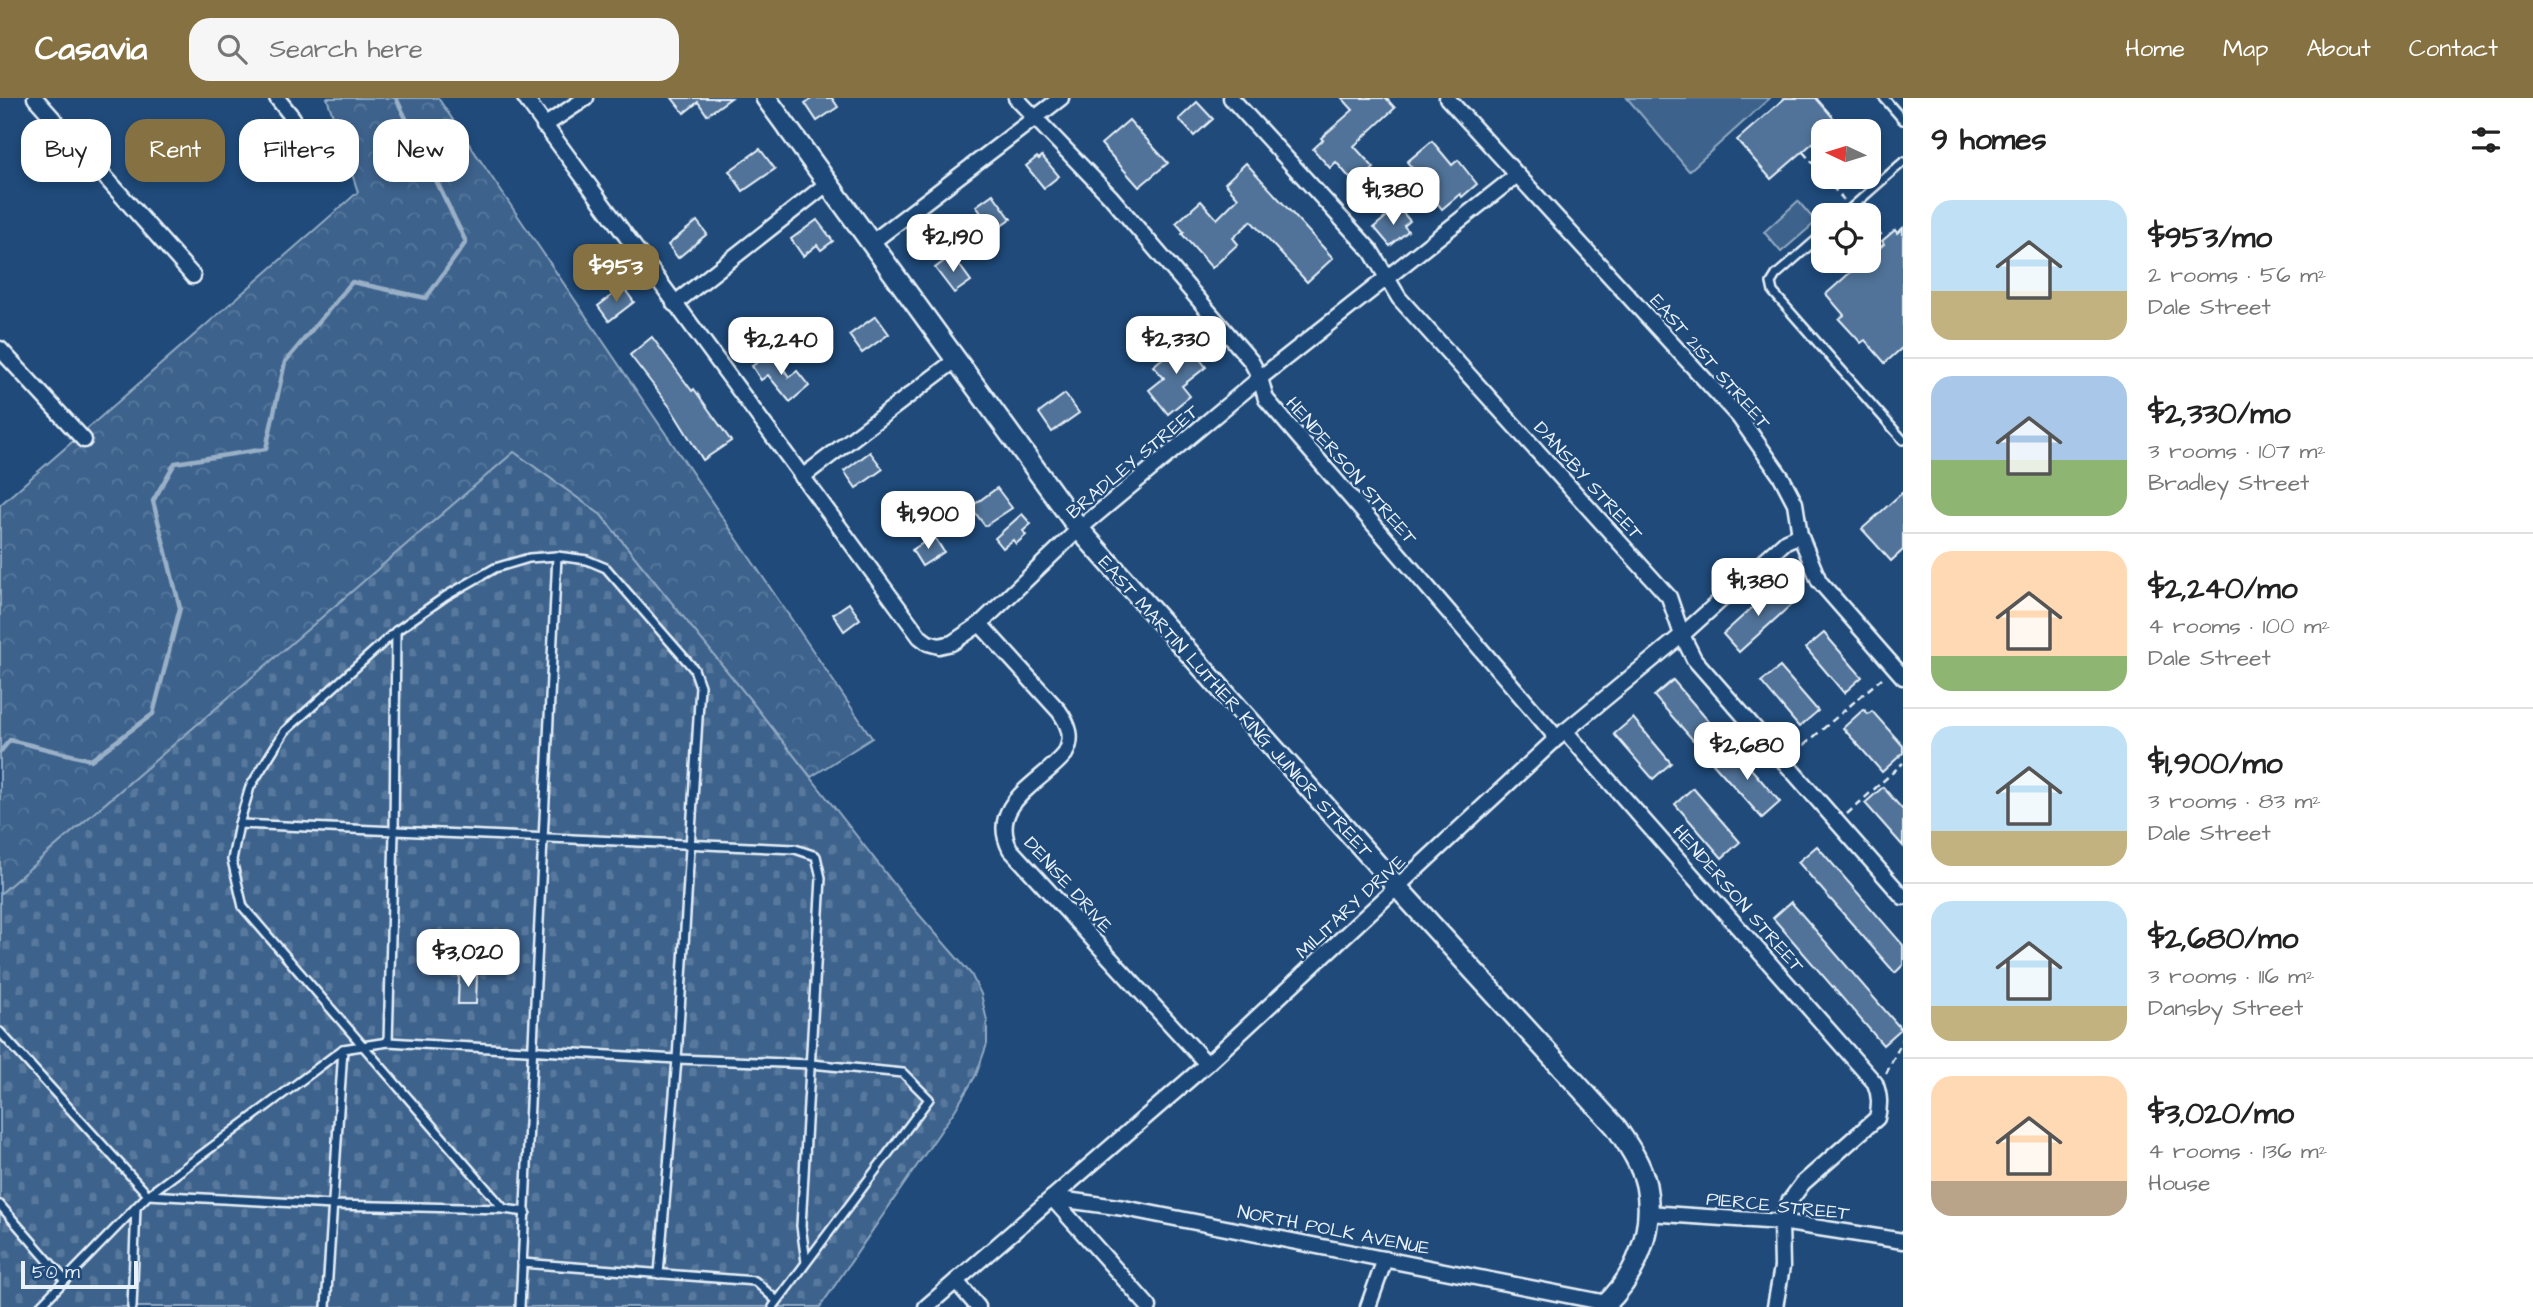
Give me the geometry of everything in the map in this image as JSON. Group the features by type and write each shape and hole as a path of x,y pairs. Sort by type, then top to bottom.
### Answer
{"street":[{"path":"35,98 193,276"},
{"path":"276,98 293,118"},
{"path":"525,98 802,477 957,359"},
{"path":"544,126 586,98"},
{"name":"EAST MARTIN LUTHER KING JUNIOR STREET","path":"766,98 1079,529 1398,888 1616,1127 1635,1156 1646,1184 1648,1213 1643,1245 1631,1275 1605,1305"},
{"name":"HENDERSON STREET","path":"1016,98 1110,196 1251,361 1260,378 1266,399 1561,734 1875,1083 1880,1107 1877,1118 1803,1183 1789,1202 1781,1222"},
{"path":"872,243 1061,98"},
{"name":"DANSBY STREET","path":"1231,98 1371,251 1399,299 1669,597 1682,635 1694,659 1903,897"},
{"name":"EAST 21ST STREET","path":"1447,98 1739,417 1782,478 1795,503 1800,535 1819,581 1903,677"},
{"name":"BRADLEY STREET","path":"802,477 920,637 939,646 952,643 980,624 1079,529 1260,378 1517,175"},
{"path":"674,304 828,183"},
{"path":"0,349 84,440"},
{"name":"MILITARY DRIVE","path":"926,1307 1207,1064 1561,734 1682,635 1786,541 1800,535"},
{"name":"DENISE DRIVE","path":"980,624 1059,711 1068,723 1070,734 1070,746 1057,764 1014,801 1007,812 1004,829 1010,849 1207,1064"},
{"path":"1052,1198 1149,1307"},
{"name":"NORTH POLK AVENUE","path":"1052,1198 1124,1208 1605,1305"},
{"name":"PIERCE STREET","path":"1648,1213 1781,1222 1903,1241"},
{"path":"1775,1307 1782,1267 1781,1222"},
{"path":"1368,1307 1385,1259"},
{"path":"956,1281 978,1307"}],"lane":[{"path":"1884,98 1903,120"},
{"path":"1857,203 1903,162"},
{"path":"1811,244 1776,275 1771,283 1773,292 1903,440"},
{"path":"520,1307 557,556"},
{"path":"504,1209 243,907 232,860 250,787 285,731 396,631 446,596 495,568 529,558 557,556 587,560 606,568 694,669 700,686 677,1059 659,1274"},
{"path":"388,1042 396,631"},
{"path":"239,824 795,849 816,856 821,878 801,1226 806,1262"},
{"path":"2,1039 148,1195 526,1212"},
{"path":"39,1307 148,1195 343,1049 388,1042 811,1064 904,1073 929,1100 775,1304 755,1281 522,1263"},
{"path":"326,1307 343,1049"},
{"path":"0,1205 65,1280"},
{"path":"132,1307 136,1207"}],"path":[{"path":"1803,152 1811,161"},
{"path":"1835,189 1847,203"},
{"path":"1881,235 1885,239"},
{"path":"1795,753 1883,678"},
{"path":"1847,814 1903,763"},
{"path":"1883,1078 1903,1040"}],"green space":[{"path":"327,98 438,98 452,119 373,119 373,182 469,182 469,144 872,738 811,777 601,515 514,452 0,894 0,505 358,192 355,182 359,182 359,119 334,119"},
{"path":"1627,98 1770,98 1689,171"},
{"path":"1798,201 1811,216 1811,226 1781,252 1764,232"},
{"path":"514,452 601,515 909,903 971,974 981,994 987,1021 987,1044 976,1075 955,1110 820,1307 0,1307 0,894"}],"building":[{"path":"672,98 731,98 707,115 698,102 684,113"},
{"path":"813,98 832,98 838,107 817,121 805,103"},
{"path":"1342,98 1386,98 1395,108 1354,146 1374,168 1356,185 1336,162 1330,168 1313,149 1323,140 1321,138 1353,110"},
{"path":"1785,98 1816,98 1834,119 1811,119 1811,144 1771,179 1737,140"},
{"path":"1197,102 1213,119 1194,136 1179,119"},
{"path":"1129,120 1168,163 1139,187 1101,144"},
{"path":"1432,141 1452,165 1458,160 1477,184 1442,209 1430,194 1432,192 1407,162"},
{"path":"760,149 775,169 743,191 729,171"},
{"path":"1042,156 1059,176 1044,188 1026,166"},
{"path":"1246,163 1333,258 1307,282 1251,221 1233,238 1238,244 1212,268 1182,234 1184,232 1176,223 1201,201 1217,219 1238,198 1225,183"},
{"path":"993,194 1011,219 994,231 976,206"},
{"path":"1398,207 1410,221 1404,226 1408,231 1390,246 1374,227"},
{"path":"817,220 833,241 821,250 817,245 803,256 791,239"},
{"path":"697,221 707,234 678,258 668,245"},
{"path":"1903,228 1903,347 1885,363 1865,340 1861,343 1839,319 1844,315 1826,294 1850,273 1881,273 1882,241 1895,230 1897,233"},
{"path":"952,255 971,281 954,293 935,268"},
{"path":"623,287 634,302 609,321 598,306"},
{"path":"876,316 889,334 862,353 849,335"},
{"path":"652,337 731,441 703,460 670,407 630,355"},
{"path":"1185,340 1206,367 1182,386 1190,396 1168,414 1149,390 1164,378 1153,366"},
{"path":"773,352 789,377 797,371 809,386 790,402 768,375 761,380 752,366"},
{"path":"1065,394 1079,413 1052,432 1039,413"},
{"path":"870,452 883,469 856,488 844,471"},
{"path":"997,488 1012,508 985,526 971,507"},
{"path":"1903,492 1903,550 1891,561 1862,529"},
{"path":"1022,514 1031,524 1023,531 1026,535 1016,544 1013,540 1003,548 995,538"},
{"path":"934,536 944,552 922,566 912,550"},
{"path":"1777,585 1793,603 1739,652 1723,634"},
{"path":"849,603 860,619 844,631 833,614"},
{"path":"1824,633 1862,677 1844,693 1806,648"},
{"path":"1780,667 1818,711 1799,727 1761,682"},
{"path":"1673,680 1711,724 1693,740 1654,696"},
{"path":"1864,709 1868,714 1872,711 1903,746 1903,753 1882,772 1843,728"},
{"path":"1633,718 1671,763 1653,779 1614,734"},
{"path":"1732,747 1780,802 1762,818 1713,763"},
{"path":"1883,787 1903,810 1903,846 1865,803"},
{"path":"1693,788 1740,842 1722,858 1675,804"},
{"path":"1817,846 1903,945 1903,965 1895,973 1798,862"},
{"path":"1791,902 1901,1029 1883,1045 1773,918"},
{"path":"459,975 477,975 476,1004 458,1004"}],"waterway":[{"path":"0,752 10,740 91,760 153,714 180,608 153,501 175,463 266,449 285,362 352,282 426,298 466,242 396,98"}]}
